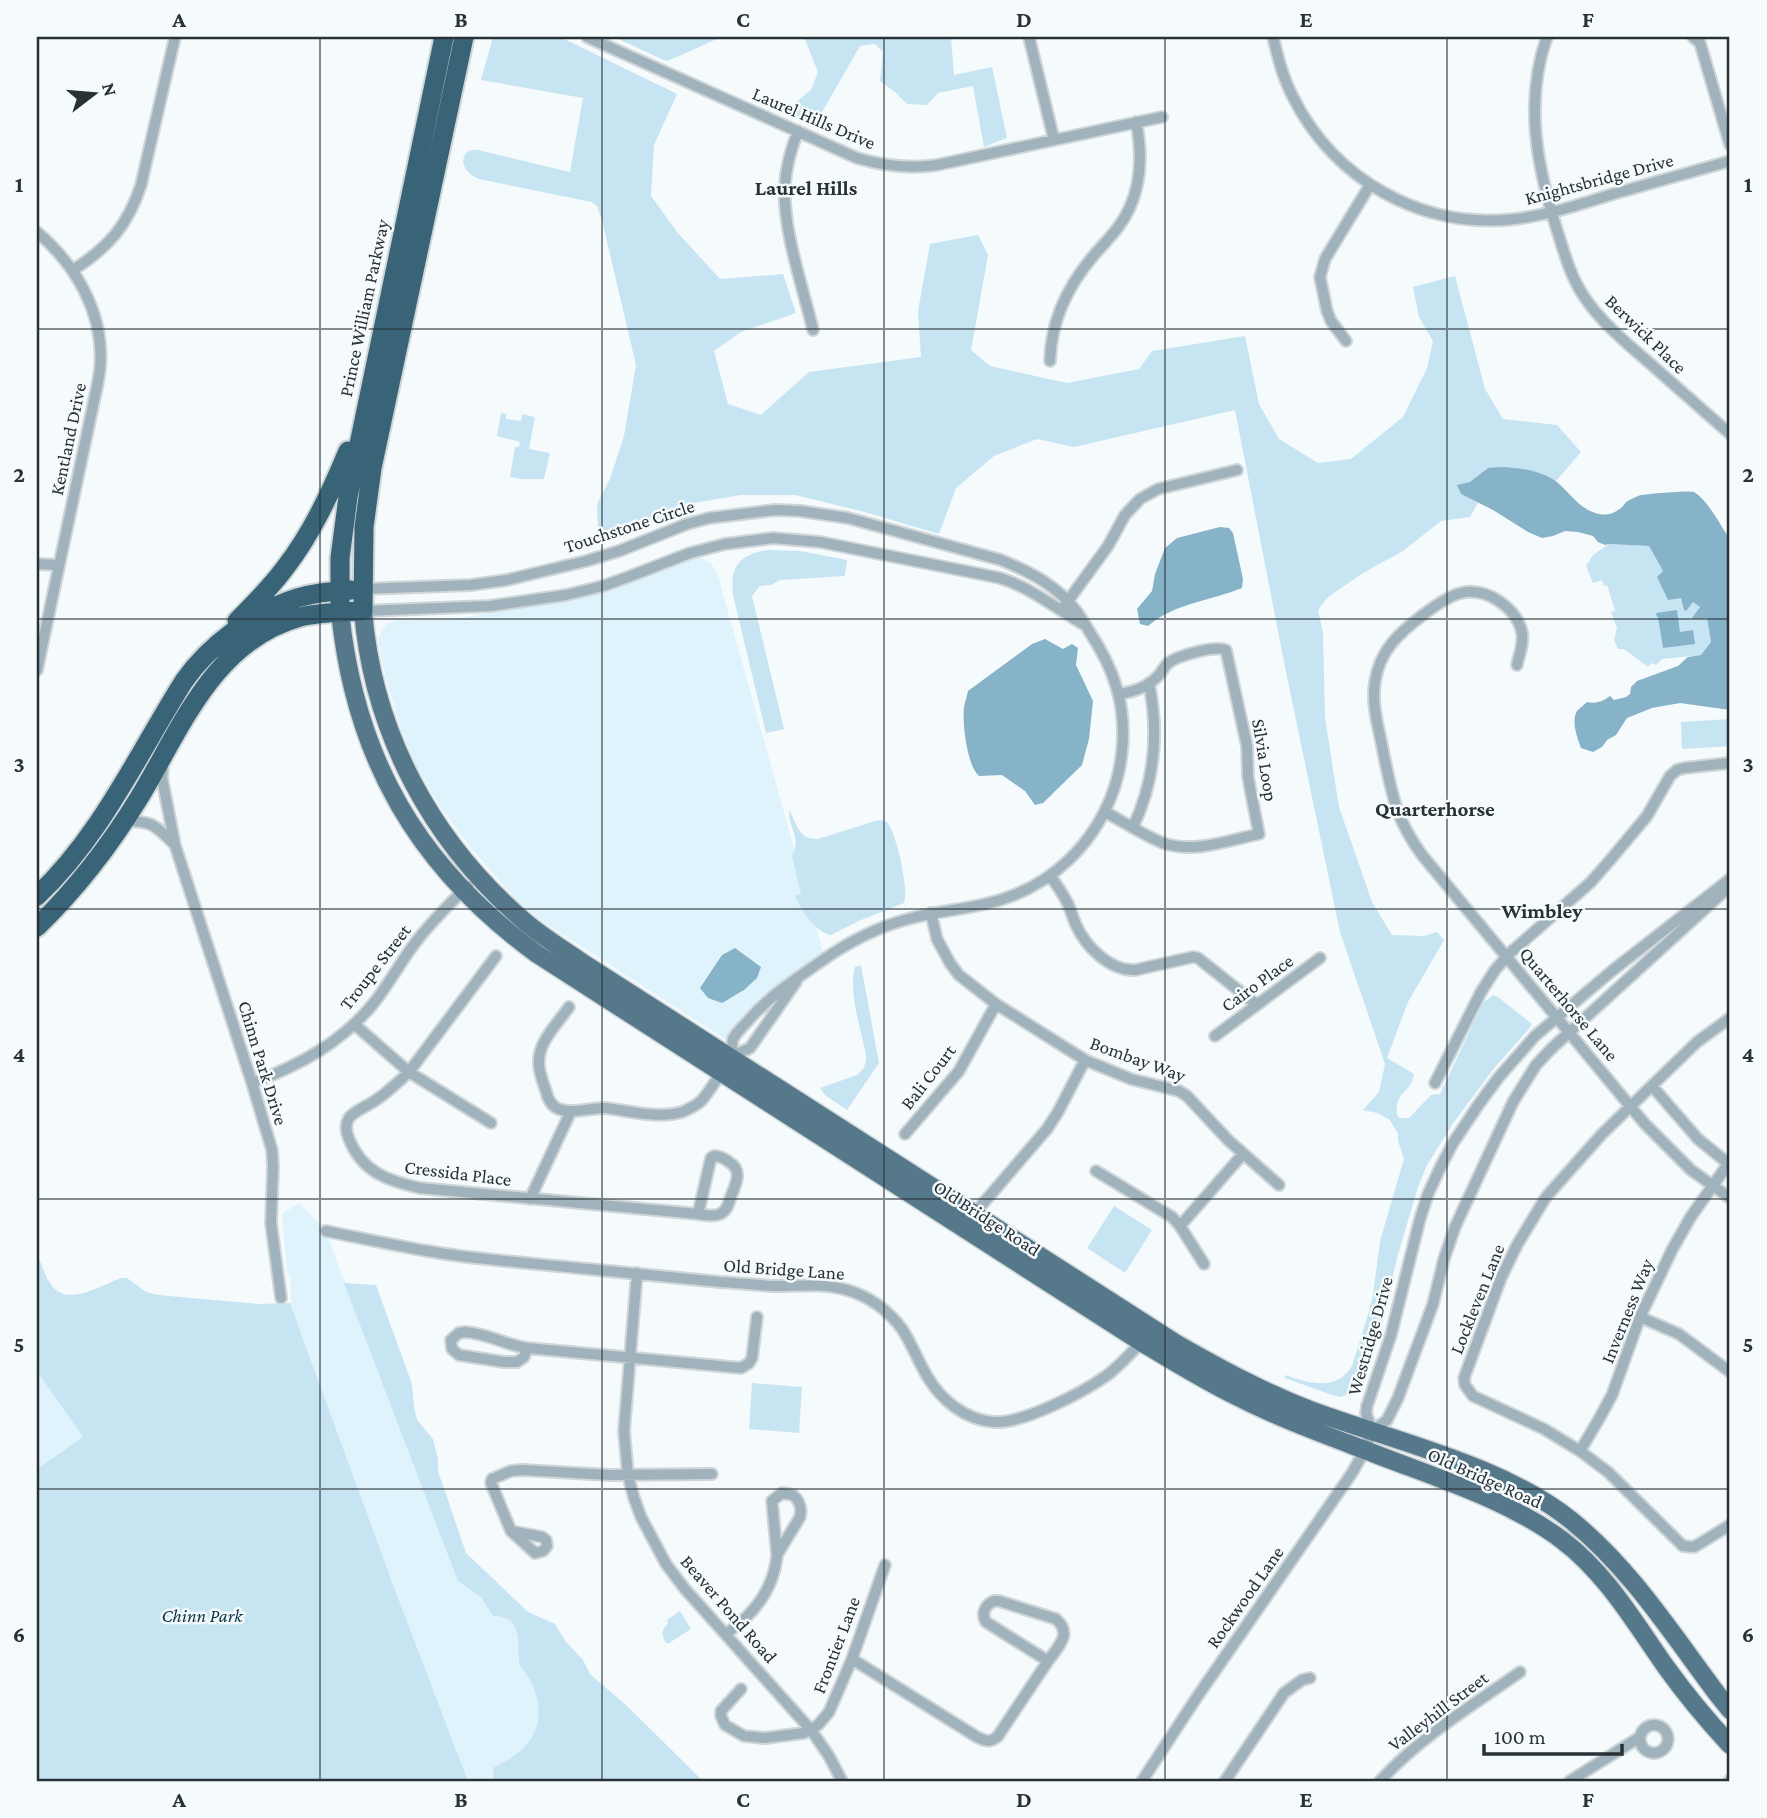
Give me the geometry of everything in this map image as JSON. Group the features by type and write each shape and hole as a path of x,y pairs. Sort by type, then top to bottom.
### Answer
{"highway":[{"name":"Prince William Parkway","path":"340,612 344,524 444,37"},
{"path":"37,926 84,877 124,821 197,697 217,672 264,632 285,622 309,615 363,611 364,527 372,468 464,37"},
{"path":"37,896 88,838 195,666 270,586 313,525 349,449 370,387"},
{"path":"208,653 241,627 280,605 300,597 363,589"}],"main road":[{"name":"Old Bridge Road","path":"363,611 376,692 397,751 413,785 449,841 478,877 524,921 726,1064 1148,1335 1270,1394 1497,1477 1570,1520 1639,1588 1730,1710"},
{"name":"Old Bridge Road","path":"340,612 343,645 355,701 381,772 408,821 439,863 488,916 537,954 726,1064 974,1214 1148,1335 1194,1374 1239,1398 1503,1504 1541,1525 1565,1542 1603,1580 1699,1711 1730,1741"}],"street":[{"path":"73,270 111,241 136,202 174,37"},
{"name":"Laurel Hills Drive","path":"587,37 857,158 874,163 906,167 937,165 1162,117"},
{"path":"1029,37 1054,140"},
{"name":"Knightsbridge Drive","path":"1273,37 1286,82 1302,114 1329,150 1370,185 1408,204 1453,218 1496,221 1517,219 1551,212 1730,161"},
{"name":"Berwick Place","path":"1547,37 1538,69 1534,116 1538,158 1551,212 1574,278 1583,295 1608,326 1730,434"},
{"path":"1693,37 1700,43 1730,145"},
{"path":"1050,361 1054,327 1070,290 1081,272 1115,232 1136,191 1140,159 1136,122"},
{"path":"797,131 787,167 785,204 813,330"},
{"path":"1346,341 1331,321 1320,277 1325,259 1370,185"},
{"name":"Kentland Drive","path":"37,232 73,270 88,298 100,351 100,370 37,670"},
{"path":"1064,605 1108,546 1125,515 1140,499 1158,489 1237,470"},
{"name":"Touchstone Circle","path":"363,589 471,585 507,580 619,551 687,524 751,512 787,510 848,518 1001,560 1041,580 1086,626 1105,657 1119,694 1123,719 1118,777 1105,812 1085,844 1050,876 1021,893 1002,900 931,913 887,926 825,959 768,999 747,1021 733,1039 726,1064"},
{"name":"Touchstone Circle","path":"363,611 490,606 566,595 603,586 701,550 773,538 820,541 1000,578 1064,605"},
{"path":"37,564 59,565"},
{"name":"Quarterhorse Lane","path":"1517,665 1522,638 1518,622 1506,607 1491,597 1473,592 1454,595 1393,641 1378,671 1374,693 1390,786 1400,820 1422,855 1630,1106 1691,1170 1730,1198"},
{"name":"Silvia Loop","path":"1105,812 1163,843 1186,847 1199,847 1259,834 1248,777 1247,746 1226,650 1219,648 1178,658 1167,664 1149,683 1139,689 1119,694"},
{"path":"1133,827 1147,791 1154,757 1155,722 1149,683"},
{"name":"Chinn Park Drive","path":"164,756 162,778 176,845 272,1150 274,1166 271,1223 281,1298"},
{"path":"1435,1083 1495,970 1506,956 1569,903 1611,859 1647,816 1670,776 1684,768 1730,763"},
{"path":"124,821 150,823 176,845"},
{"path":"1050,876 1061,891 1082,935 1100,956 1112,964 1135,970 1181,959 1198,958 1257,1005"},
{"name":"Troupe Street","path":"252,1083 300,1063 322,1050 354,1024 372,1006 424,932 478,877"},
{"name":"Westridge Drive","path":"1372,1431 1366,1413 1367,1406 1401,1302 1428,1194 1453,1143 1499,1077 1535,1037 1613,970 1730,879"},
{"path":"1372,1431 1387,1420 1398,1398 1433,1304 1455,1227 1513,1102 1536,1065 1730,886"},
{"name":"Bombay Way","path":"931,913 937,939 950,963 959,975 996,1004 1085,1060 1131,1079 1179,1091 1187,1096 1243,1154 1279,1185"},
{"name":"Cressida Place","path":"496,956 409,1072 393,1088 352,1115 347,1122 346,1131 359,1157 386,1179 420,1188 712,1216 727,1209 738,1178 736,1167 718,1156 711,1158 698,1214"},
{"name":"Cairo Place","path":"1215,1036 1320,958"},
{"name":"Touchstone Circle","path":"726,1064 750,1048 798,979"},
{"name":"Bali Court","path":"905,1133 959,1071 996,1004"},
{"path":"569,1007 542,1047 539,1064 548,1098 551,1104 561,1110 598,1108 646,1113 681,1112 703,1099 726,1064"},
{"name":"Lockleven Lane","path":"1730,1018 1697,1042 1630,1106 1546,1197 1501,1278 1464,1378 1468,1391 1473,1396 1544,1429 1608,1472 1683,1546 1694,1547 1730,1525"},
{"path":"354,1024 409,1072 491,1123"},
{"path":"974,1214 1047,1129 1085,1060"},
{"path":"1653,1086 1698,1139 1729,1164"},
{"path":"530,1199 571,1111"},
{"path":"1180,1226 1243,1154"},
{"name":"Inverness Way","path":"1580,1451 1612,1395 1640,1317 1672,1251 1690,1218 1729,1164"},
{"path":"1096,1171 1166,1213 1180,1226 1204,1264"},
{"name":"Old Bridge Lane","path":"326,1231 397,1246 470,1257 772,1286 824,1286 853,1292 881,1307 901,1327 927,1376 947,1401 970,1416 984,1420 1009,1421 1052,1405 1106,1376 1148,1335"},
{"name":"Beaver Pond Road","path":"637,1273 624,1431 628,1475 641,1517 666,1564 685,1589 811,1730 830,1756 842,1781"},
{"path":"527,1348 521,1360 504,1362 459,1355 452,1349 451,1344 454,1336 465,1332 527,1348 741,1368 752,1358 757,1317"},
{"path":"1640,1317 1679,1334 1730,1372"},
{"name":"Rockwood Lane","path":"1142,1781 1352,1473 1372,1431"},
{"path":"511,1531 491,1483 492,1479 500,1474 523,1470 578,1475 712,1474"},
{"path":"726,1634 745,1619 764,1594 774,1571 777,1555 772,1501 782,1493 789,1493 798,1499 802,1510 777,1555"},
{"name":"Frontier Lane","path":"811,1730 818,1726 829,1712 852,1658 885,1565"},
{"path":"852,1658 986,1741 998,1736 1063,1640 1063,1628 1056,1619 999,1601 989,1603 983,1613 986,1622 1048,1661"},
{"name":"Valleyhill Street","path":"1380,1781 1423,1741 1520,1672"},
{"path":"1225,1781 1284,1693 1302,1680 1310,1678"},
{"path":"741,1689 721,1711 720,1716 725,1725 744,1736 765,1738 811,1730"},
{"path":"1570,1781 1640,1737"}],"shaded area":[{"path":"1488,468 1523,469 1544,475 1557,482 1581,505 1599,514 1615,512 1626,502 1641,495 1694,492 1704,501 1730,541 1730,710 1680,703 1652,708 1627,718 1616,735 1602,747 1593,752 1581,748 1576,734 1577,711 1587,702 1599,702 1610,696 1614,700 1626,697 1637,681 1678,666 1688,657 1701,655 1711,642 1707,618 1692,618 1700,607 1693,602 1686,611 1681,598 1668,600 1657,577 1663,571 1649,546 1605,545 1593,536 1565,531 1542,538 1461,494 1457,485 1470,482"},
{"path":"1220,527 1229,528 1233,533 1243,579 1242,588 1181,607 1148,626 1140,624 1137,609 1152,591 1165,548 1177,538"},
{"path":"699,557 711,563 718,576 825,959 777,992 731,1043 542,921 512,895 470,847 441,808 416,766 385,676 378,640 387,624 398,620 455,619 569,599 624,584 690,558"},
{"path":"1677,610 1680,632 1693,630 1695,644 1663,648 1656,613"},
{"path":"1045,639 1063,649 1072,644 1078,648 1076,665 1093,701 1089,739 1082,765 1043,803 1035,805 1025,791 1002,775 979,776 975,771 966,744 964,707 968,691 1032,644"},
{"path":"735,948 761,967 757,978 744,990 722,1003 708,998 700,988 722,955"},
{"path":"299,1203 324,1225 342,1276 362,1307 463,1565 590,1674 560,1781 468,1781 298,1324 292,1321 290,1274 287,1274 282,1214"},
{"path":"37,1361 88,1434 37,1469"}],"green space":[{"path":"493,37 560,37 677,94 654,145 651,196 677,232 720,279 783,274 796,313 741,332 714,351 728,404 761,415 809,372 921,357 918,311 930,244 978,235 988,255 971,350 990,366 1067,383 1139,369 1152,351 1245,336 1259,404 1279,439 1318,463 1351,459 1403,417 1427,368 1433,341 1419,317 1413,287 1455,276 1485,389 1503,419 1557,425 1581,452 1556,481 1537,472 1458,485 1478,503 1470,517 1441,521 1403,551 1363,573 1328,597 1318,610 1323,633 1325,718 1339,807 1372,902 1392,935 1424,936 1437,932 1444,940 1408,1002 1387,1058 1414,1074 1410,1085 1398,1101 1397,1115 1400,1118 1409,1118 1431,1095 1440,1094 1483,1003 1493,995 1532,1024 1495,1067 1454,1122 1427,1165 1397,1258 1380,1331 1363,1384 1350,1394 1340,1397 1329,1394 1285,1378 1285,1375 1313,1383 1330,1382 1338,1380 1352,1366 1373,1295 1380,1241 1404,1159 1398,1134 1390,1120 1363,1110 1379,1092 1385,1064 1340,932 1235,410 1074,447 1037,439 994,456 956,488 939,534 795,495 741,495 682,505 633,533 613,538 602,537 598,531 597,504 610,479 624,436 636,365 597,206 591,202 479,179 468,172 463,161 468,152 478,150 570,172 583,98 481,80"},
{"path":"614,37 721,37 666,61"},
{"path":"804,37 951,37 954,75 992,67 1007,138 984,147 973,86 938,93 927,105 907,104 880,81 883,52 875,44 860,46 814,126 784,112 811,90 818,72"},
{"path":"501,413 506,414 506,419 521,421 522,414 535,417 529,449 550,453 544,479 510,477 515,447 519,447 520,442 497,436"},
{"path":"1609,544 1649,546 1682,598 1684,610 1693,602 1700,607 1695,619 1707,618 1711,642 1701,655 1662,659 1656,665 1652,663 1648,667 1624,649 1618,649 1614,640 1617,628 1611,612 1615,611 1607,585 1604,586 1602,580 1593,583 1586,566 1593,555"},
{"path":"769,550 800,551 847,560 845,576 780,580 771,585 760,586 752,596 784,729 766,733 732,585 735,569 744,558"},
{"path":"1730,719 1730,746 1682,749 1681,722"},
{"path":"789,810 799,830 812,839 875,821 887,822 895,838 901,862 905,886 904,903 831,935 820,930 805,914 795,896 801,894 792,856 796,844"},
{"path":"861,965 879,1063 847,1110 825,1095 820,1088 857,1075 866,1061 853,987 855,967"},
{"path":"1114,1206 1152,1230 1125,1273 1087,1248"},
{"name":"Chinn Park","path":"37,1255 52,1286 67,1295 85,1293 127,1278 146,1292 158,1295 259,1304 290,1303 468,1781 37,1781 37,1469 83,1437 37,1371"},
{"path":"344,1283 376,1285 412,1384 417,1420 433,1439 438,1471 466,1553 528,1612 555,1624 566,1642 583,1660 590,1674 627,1706 703,1781 494,1781 493,1768 510,1759 529,1742 538,1718 539,1709 534,1689 519,1665 517,1632 510,1620 493,1616 481,1597 458,1581"},
{"path":"752,1383 802,1387 799,1433 749,1429"},
{"path":"680,1611 691,1629 666,1643 663,1632 667,1620"}],"district":[{"name":"Laurel Hills","path":"806,188"},
{"name":"Quarterhorse","path":"1435,809"},
{"name":"Wimbley","path":"1542,911"}]}
